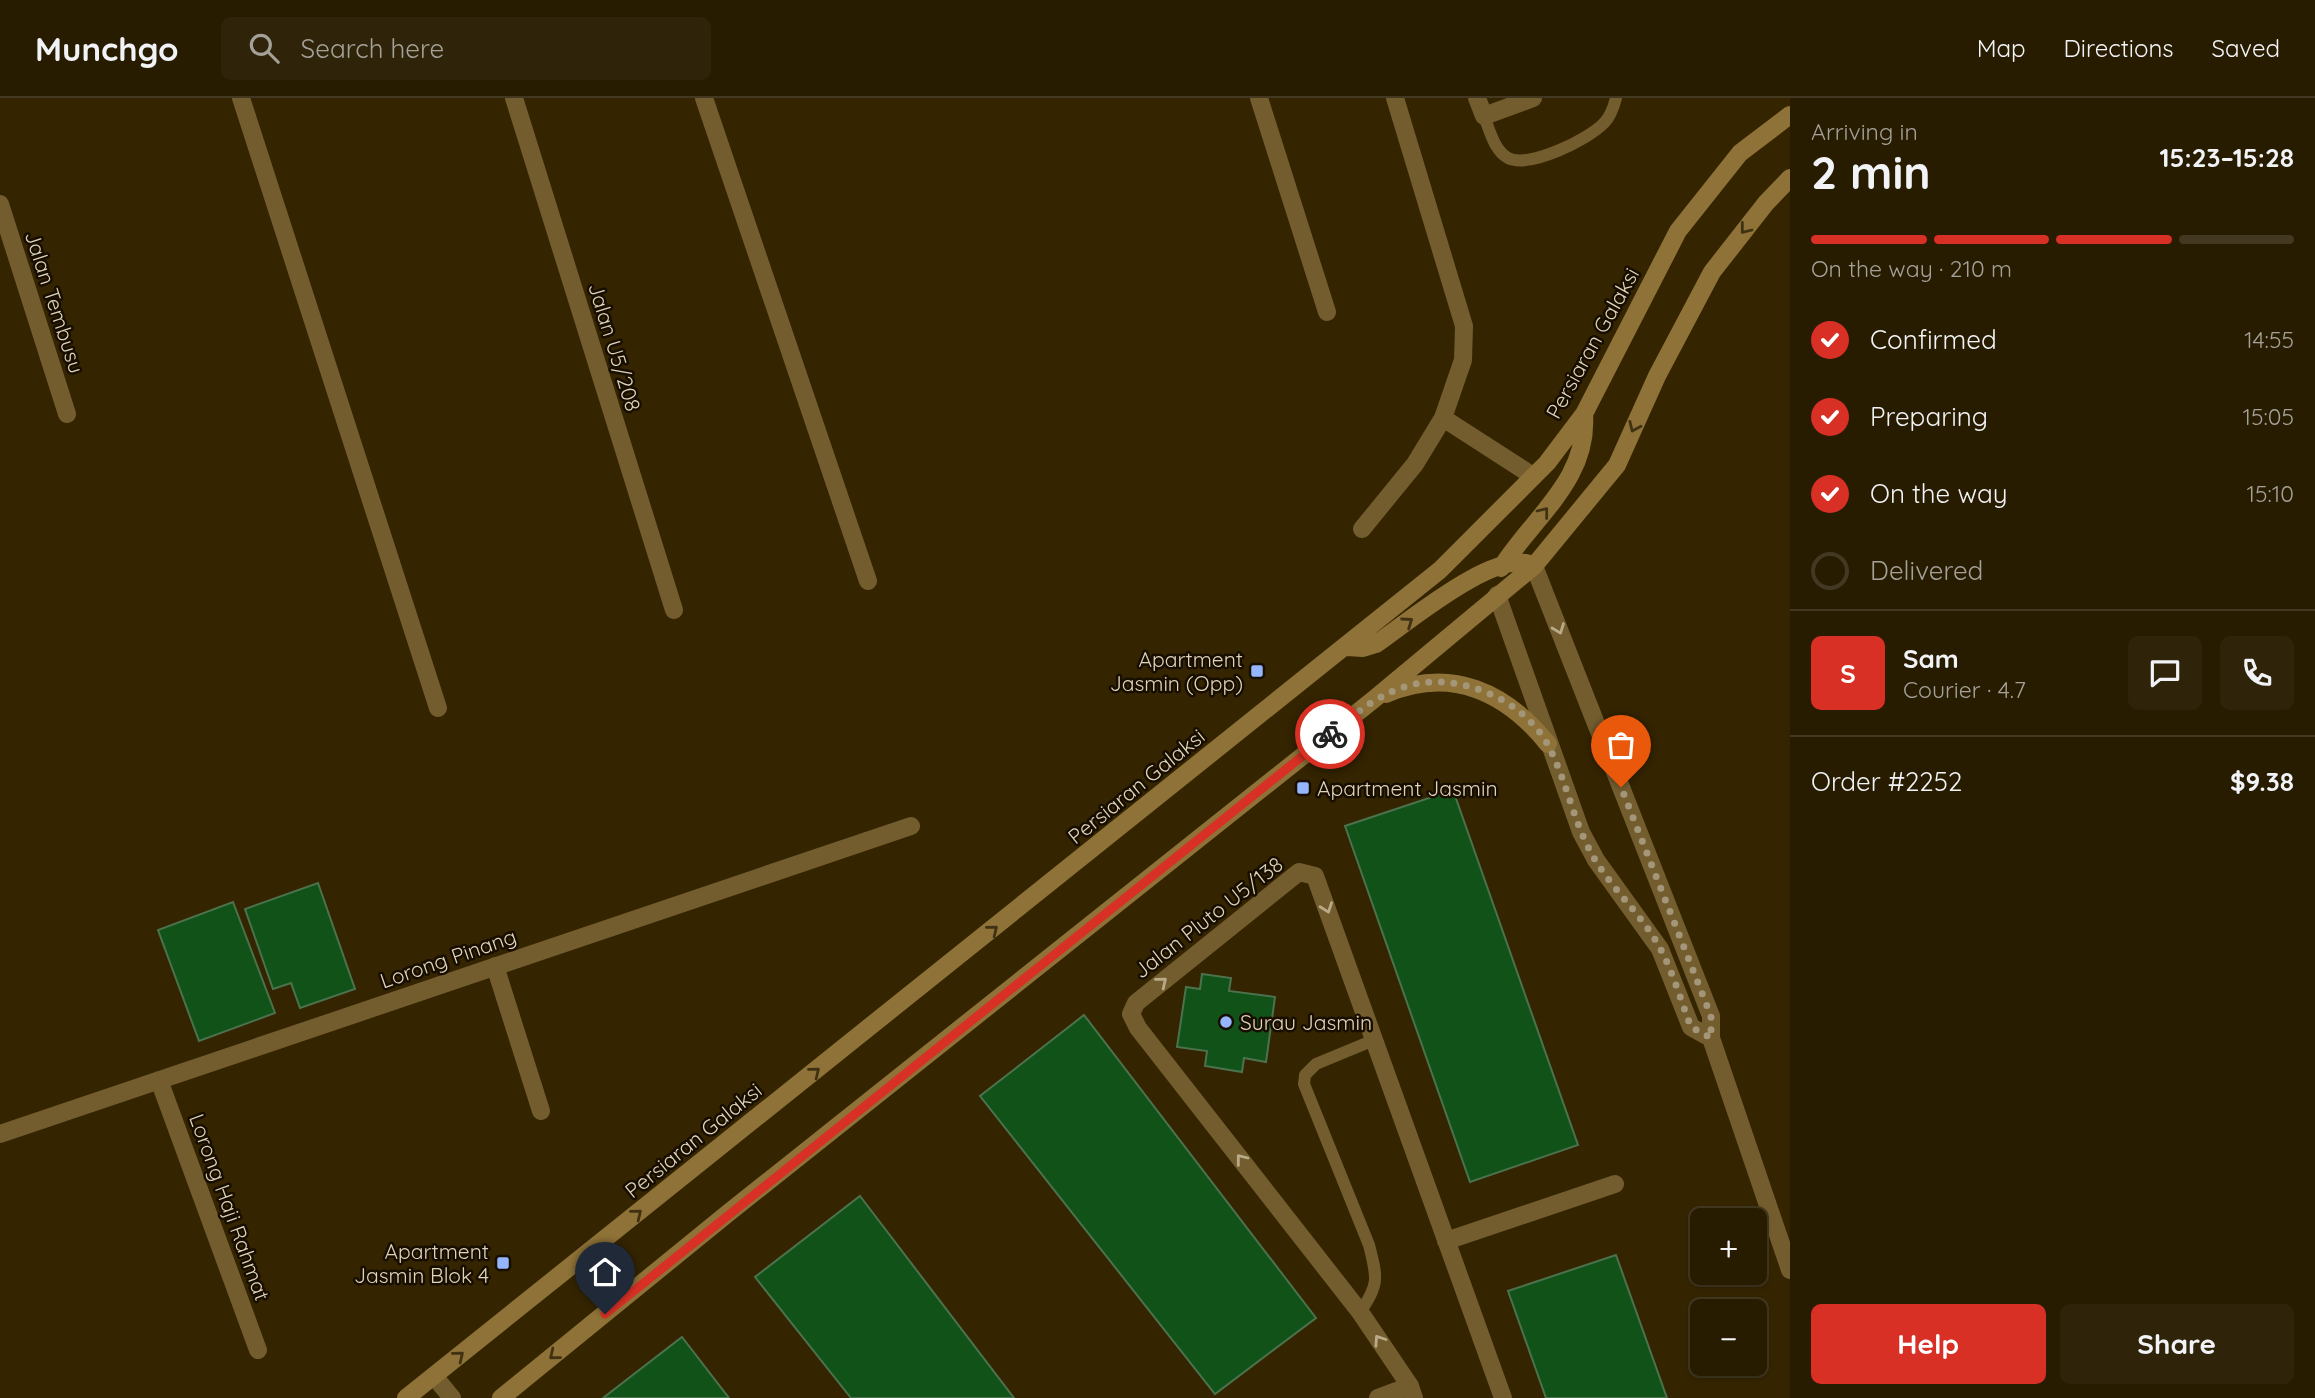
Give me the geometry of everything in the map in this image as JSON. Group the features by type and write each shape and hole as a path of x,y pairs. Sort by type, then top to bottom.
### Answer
{"main road":[{"name":"Persiaran Galaksi","path":"406,1398 1440,570 1533,477 1584,414 1678,231 1740,153 1790,115"},
{"path":"501,1398 738,1205 1373,700 1534,566 1617,465 1657,376 1712,272 1766,203 1790,178"},
{"path":"1497,595 1496,579 1502,566 1573,473 1586,438 1584,414"},
{"path":"1347,647 1363,648 1376,643 1469,579 1523,561 1534,566"},
{"path":"1373,700 1404,687 1437,682 1470,686 1500,698 1527,718 1548,744"}],"street":[{"path":"241,98 438,708"},
{"name":"Jalan U5/208","path":"514,98 674,610"},
{"path":"704,98 868,582"},
{"path":"1259,98 1327,312"},
{"path":"1363,529 1415,464 1443,418 1463,360 1464,326 1395,98"},
{"path":"1477,98 1484,116 1533,98"},
{"name":"Jalan Tembusu","path":"0,204 67,414"},
{"path":"1443,418 1533,477"},
{"path":"1534,566 1711,1016 1711,1038 1790,1269"},
{"path":"1497,595 1581,832 1596,860 1660,948 1691,1027 1711,1038"},
{"name":"Lorong Pinang","path":"0,1134 911,826"},
{"name":"Jalan Pluto U5/138","path":"1378,1398 1412,1392 1360,1312 1138,1028 1131,1014 1136,1003 1299,872 1315,876 1503,1398"},
{"path":"495,967 541,1111"},
{"name":"Lorong Haji Rahmat","path":"159,1080 258,1350"},
{"path":"1446,1241 1615,1184"},
{"path":"434,1376 452,1398"}],"lane":[{"path":"1484,116 1499,151 1511,160 1526,160 1575,143 1604,123 1616,98"},
{"path":"1360,1312 1376,1290 1375,1271 1364,1232 1304,1084 1305,1075 1316,1064 1374,1040"}],"building":[{"path":"1453,790 1578,1145 1470,1182 1345,826"},
{"path":"318,883 355,989 300,1008 291,983 273,989 245,909"},
{"path":"233,902 275,1013 199,1041 158,930"},
{"name":"Surau Jasmin","path":"1202,974 1231,978 1229,991 1275,997 1266,1062 1244,1058 1242,1072 1205,1066 1207,1051 1177,1047 1186,987 1200,989"},
{"path":"1084,1015 1316,1318 1215,1394 980,1096"},
{"path":"860,1196 1014,1398 851,1398 755,1277"},
{"path":"1616,1255 1667,1398 1546,1398 1508,1291"},
{"path":"682,1337 729,1398 603,1398"}],"way so far":[{"path":"1330,734 1373,700 1404,687 1437,682 1470,686 1500,698 1527,718 1548,744 1581,832 1596,860 1660,948 1691,1027 1711,1038 1711,1016 1621,787"}],"place":[{"name":"Apartment Jasmin (Opp)","path":"1257,671"},
{"name":"Apartment Jasmin","path":"1303,788"},
{"name":"Surau Jasmin","path":"1226,1022"},
{"name":"Apartment Jasmin Blok 4","path":"503,1263"}],"route":[{"path":"605,1314 1330,734"}]}
